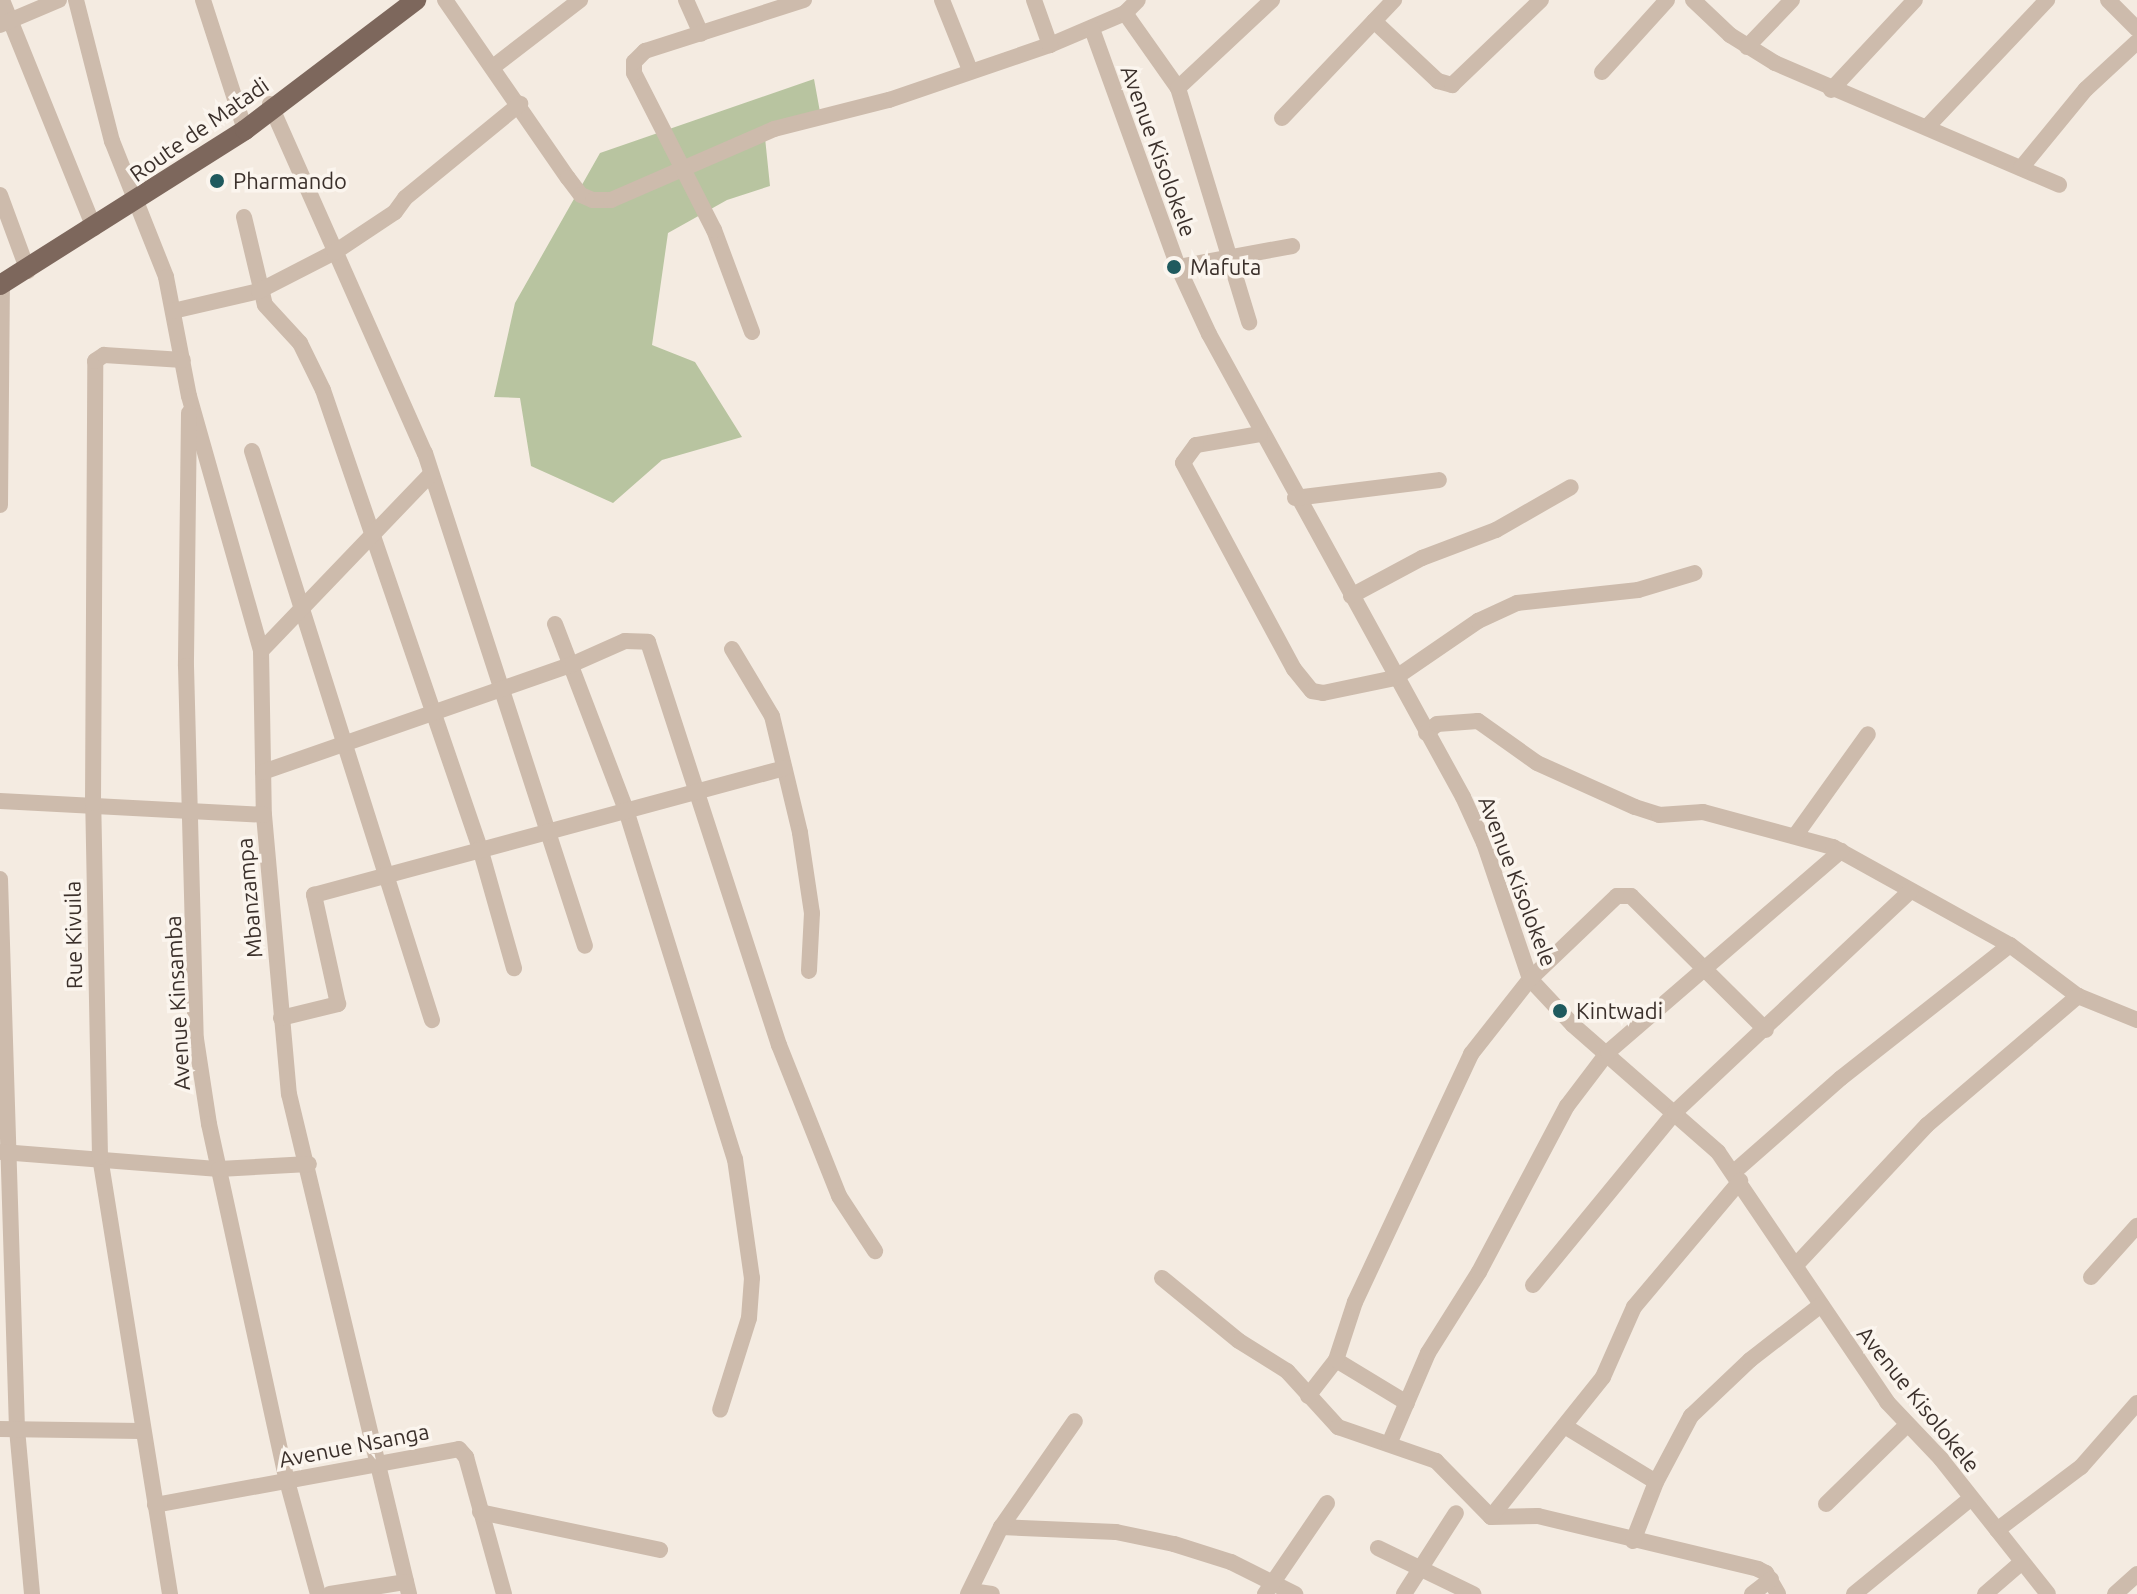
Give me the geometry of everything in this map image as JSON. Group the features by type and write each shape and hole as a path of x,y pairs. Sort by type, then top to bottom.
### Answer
{"main road":[{"name":"Route de Matadi","path":"1,284 28,271 245,130 271,107 416,0"}],"street":[{"path":"2,0 6,23 94,228"},
{"path":"6,23 59,0"},
{"name":"Mbanzampa","path":"76,0 112,141 139,200 173,311 189,396 261,651 264,815 289,1094 309,1164 407,1588"},
{"path":"203,0 245,130"},
{"path":"445,0 520,104 568,178 581,195 593,200 611,200 774,129 889,100 1050,45 1125,13 1138,0"},
{"path":"493,67 580,0"},
{"path":"686,0 701,34"},
{"path":"752,332 714,230 634,73 634,62 645,51 804,0"},
{"path":"942,0 970,70"},
{"path":"1034,0 1050,45"},
{"path":"1178,88 1272,0"},
{"path":"1282,118 1394,0"},
{"path":"1374,21 1438,81 1452,85 1541,0"},
{"path":"1602,72 1667,0"},
{"path":"1693,0 1747,47 1831,90 1927,127 2059,185"},
{"path":"1747,47 1792,0"},
{"path":"1831,90 1915,0"},
{"path":"1927,127 2047,0"},
{"path":"2108,0 2137,29"},
{"path":"1125,13 1178,88 1249,322"},
{"name":"Avenue Kisolokele","path":"1092,29 1178,267 1260,434 1484,843 1530,979 1675,1112 1737,1176 1821,1305 1907,1425 2048,1594"},
{"path":"2021,168 2086,89 2137,42"},
{"path":"173,311 259,291 335,252 395,212 405,198 520,104"},
{"path":"271,107 335,252 385,354 431,474 551,830 585,946"},
{"path":"0,195 28,271"},
{"path":"244,217 259,291 313,367 480,848 514,968"},
{"path":"1178,267 1292,246"},
{"path":"0,505 1,284"},
{"name":"Rue Kivuila","path":"170,1594 141,1431 100,1157 93,803 95,361 104,355 183,360"},
{"name":"Avenue Kinsamba","path":"189,396 190,809 196,1039 219,1169 287,1481 318,1594"},
{"path":"1260,434 1196,445 1186,453 1186,476 1294,669 1312,691 1323,693 1395,678 1478,621 1517,603 1569,593 1638,590 1695,573"},
{"path":"252,451 306,609 344,742 389,873 432,1020"},
{"path":"261,651 306,609 431,474"},
{"path":"1295,498 1439,480"},
{"path":"1351,596 1422,558 1496,530 1571,487"},
{"path":"555,624 573,664 626,810 716,1091 750,1236 749,1318 720,1410"},
{"path":"263,772 501,686 573,664 625,641 648,642 700,788 779,1045 839,1196 875,1251"},
{"path":"732,649 772,716 810,886 809,971"},
{"path":"1426,733 1437,724 1478,721 1537,763 1635,807 1659,815 1703,812 1841,851 2010,945 2078,996 2137,1020"},
{"path":"1795,836 1868,734"},
{"path":"281,1018 338,1004 314,895 700,788 784,768"},
{"path":"0,801 93,803 264,815"},
{"path":"1389,1444 1428,1353 1479,1272 1549,1134 1608,1052 1841,851"},
{"path":"0,879 8,1429 32,1594"},
{"path":"1533,1285 1675,1112 1766,1030 1910,891"},
{"path":"1308,1396 1336,1360 1355,1302 1455,1083 1530,979 1622,894 1707,966 1766,1030"},
{"path":"1491,1517 1603,1377 1634,1307 1737,1176 1841,1078 2010,945"},
{"path":"1796,1265 1927,1125 2078,996"},
{"path":"4,1153 100,1157 219,1169 309,1164"},
{"path":"2091,1277 2137,1226"},
{"path":"1162,1278 1239,1341 1287,1371 1338,1427 1436,1461 1491,1517 1538,1516 1758,1569 1775,1587 1752,1594"},
{"path":"1633,1541 1656,1482 1703,1402 1821,1305"},
{"path":"1336,1360 1407,1403"},
{"path":"1997,1530 2081,1467 2137,1403"},
{"path":"992,1594 969,1593 1001,1527 1075,1421"},
{"path":"1826,1504 1907,1425"},
{"path":"1566,1427 1656,1482"},
{"path":"8,1429 141,1431"},
{"name":"Avenue Nsanga","path":"155,1505 287,1481 379,1460 459,1449 466,1457 504,1594"},
{"path":"1854,1594 1970,1499"},
{"path":"1269,1588 1327,1503"},
{"path":"480,1512 660,1550"},
{"path":"1404,1594 1456,1513"},
{"path":"1001,1527 1116,1532 1231,1562 1269,1588 1295,1594"},
{"path":"1378,1548 1422,1565 1473,1594"},
{"path":"1985,1594 2022,1562"},
{"path":"2115,1594 2137,1574"},
{"path":"330,1594 407,1588"}],"green space":[{"path":"814,79 820,112 764,128 770,186 727,200 668,233 652,345 695,362 742,437 662,460 613,503 531,466 520,398 494,397 515,303 600,153"}],"place":[{"name":"Pharmando","path":"217,181"},
{"name":"Mafuta","path":"1174,267"},
{"name":"Kintwadi","path":"1560,1011"}]}
